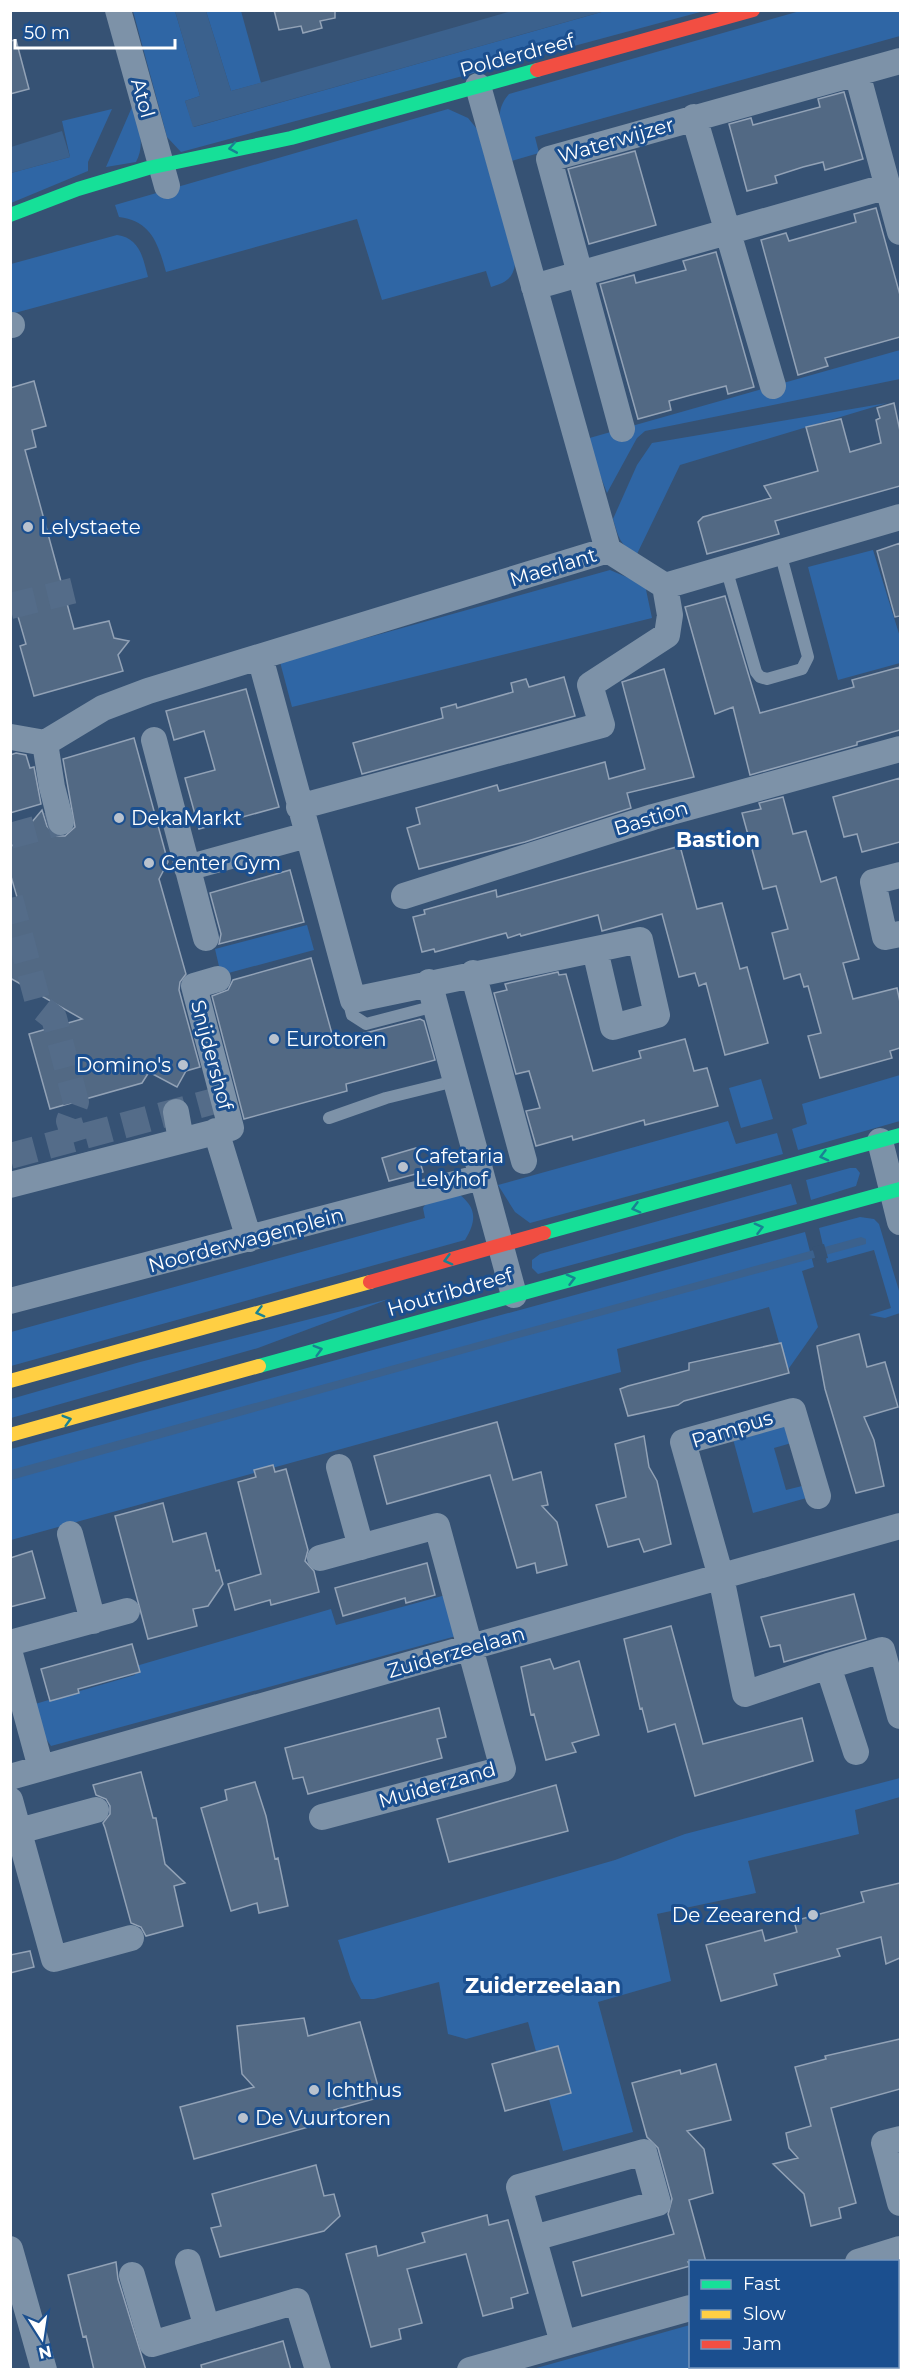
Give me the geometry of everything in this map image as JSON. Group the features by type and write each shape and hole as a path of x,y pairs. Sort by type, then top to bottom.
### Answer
{"main road":[{"name":"Polderdreef","path":"10,215 61,194 166,181 216,151 291,138 753,10"},
{"name":"Polderdreef","path":"237,164 291,138"},
{"name":"Polderdreef","path":"10,215 54,212"},
{"name":"Houtribdreef","path":"10,1381 890,1138"},
{"name":"Houtribdreef","path":"10,1435 896,1190"}],"street":[{"name":"Atol","path":"118,10 166,181"},
{"name":"Waterwijzer","path":"621,429 549,159 900,61"},
{"path":"857,73 900,232"},
{"name":"Maerlant","path":"45,743 104,708 148,691 608,550 478,86"},
{"name":"Waterwijzer","path":"694,117 730,232 773,386"},
{"path":"534,286 580,275 888,186"},
{"path":"665,586 900,517"},
{"path":"299,807 602,725 590,686 667,635 670,615 665,586 608,550"},
{"path":"260,657 352,1003 432,994 473,973 595,950"},
{"path":"11,737 45,743 52,787 61,822"},
{"path":"154,740 206,938"},
{"name":"Bastion","path":"404,896 653,817 900,749"},
{"path":"187,868 307,835"},
{"path":"900,875 873,882 885,937 900,934"},
{"path":"473,973 524,1161"},
{"name":"Snijdershof","path":"218,979 194,986 231,1128 216,1131 249,1239"},
{"path":"432,994 514,1295"},
{"path":"176,1112 181,1140"},
{"path":"10,1185 216,1131"},
{"path":"890,1138 900,1222"},
{"name":"Noorderwagenplein","path":"10,1301 481,1177"},
{"name":"Pampus","path":"721,1577 682,1442 793,1411 818,1496"},
{"path":"339,1467 361,1547"},
{"path":"320,1558 437,1526 470,1648"},
{"name":"Zuiderzeelaan","path":"10,1777 900,1526"},
{"path":"70,1534 93,1621"},
{"path":"721,1577 744,1694 882,1650 900,1716"},
{"path":"10,1643 127,1611"},
{"name":"Muiderzand","path":"322,1816 503,1769 470,1648"},
{"path":"10,1654 41,1768"},
{"path":"828,1666 856,1752"},
{"path":"10,1800 54,1959 131,1938"},
{"path":"19,1831 96,1810"},
{"path":"900,2139 884,2143 900,2203"},
{"path":"534,2238 658,2203 644,2152 519,2187 563,2343"},
{"path":"10,2249 44,2370"},
{"path":"864,2260 900,2249"},
{"path":"188,2262 207,2328"},
{"path":"132,2274 152,2344 297,2301 318,2370"},
{"path":"470,2370 689,2308"}],"lane":[{"path":"726,568 756,672 760,677 767,679 802,669 808,657 780,552"},
{"path":"329,1118 386,1098 455,1080"}],"shaded area":[{"path":"133,11 175,11 200,96 185,101 194,127 605,11 704,11 181,152 167,137"},
{"path":"175,11 206,11 231,91 512,11 605,11 193,127 185,101 200,96"},
{"path":"206,11 241,11 261,83 231,91"},
{"path":"800,11 900,11 900,36 535,137 539,153 508,162 499,118 509,94"},
{"path":"132,107 141,142 136,162 106,167"},
{"path":"112,109 88,162 88,171 11,203 11,173 70,157 62,121"},
{"path":"448,109 468,118 477,129 515,264 508,280 491,287 486,271 382,300 357,219 166,272 152,235 139,223 119,217 115,205"},
{"path":"62,131 70,157 11,173 11,147"},
{"path":"117,235 131,240 136,245 148,277 11,314 11,264"},
{"path":"900,350 900,379 645,431 637,438 607,493 586,439"},
{"path":"887,403 680,465 637,554 620,540 613,519 637,465 652,443"},
{"path":"873,550 900,637 900,663 838,680 808,567"},
{"path":"610,570 645,585 652,618 292,707 280,662"},
{"path":"307,925 314,950 221,975 215,949"},
{"path":"900,1075 900,1121 798,1150 792,1129 807,1124 802,1104"},
{"path":"761,1079 773,1119 741,1128 729,1088"},
{"path":"728,1121 736,1144 777,1133 783,1154 530,1223 515,1212 498,1185"},
{"path":"856,1168 860,1173 856,1186 811,1200 806,1180"},
{"path":"791,1184 797,1204 538,1274 532,1268 532,1260 540,1254"},
{"path":"456,1192 468,1202 473,1213 472,1226 465,1240 11,1366 11,1332 425,1218 423,1208 433,1194"},
{"path":"860,1217 874,1219 879,1224 900,1294 900,1313 885,1318 869,1315 891,1308 874,1250 827,1263 819,1228"},
{"path":"805,1232 814,1267 802,1271 818,1327 787,1371 769,1307 617,1349 621,1372 11,1540 11,1449"},
{"path":"861,1237 866,1239 866,1244 515,1339 11,1480 11,1470"},
{"path":"389,1299 258,1348 11,1418 11,1399 140,1362"},
{"path":"782,1425 791,1427 795,1442 774,1448 786,1490 806,1485 810,1497 753,1513 733,1439"},
{"path":"453,1593 460,1635 51,1746 42,1733 35,1704 135,1675 136,1666 331,1609 336,1625"},
{"path":"900,1778 900,1797 855,1810 859,1834 748,1861 756,1893 657,1914 671,1981 598,2002 633,2132 563,2151 528,2022 466,2039 448,2034 439,1982 374,1999 361,1999 351,1980 338,1940 615,1860 685,1834"},
{"path":"689,2325 689,2368 707,2369 533,2369"}],"pier":[{"path":"824,1244 828,1258 816,1261 812,1247"}],"building":[{"path":"274,10 335,10 335,18 320,21 322,28 303,33 301,26 279,30"},
{"path":"16,40 29,89 10,94 10,41"},
{"path":"844,92 863,159 825,170 823,162 803,167 775,176 777,183 747,191 729,124 751,118 753,125 820,107 818,99"},
{"path":"635,151 656,225 589,244 568,169"},
{"path":"876,208 900,295 900,337 825,358 828,366 798,375 761,240 786,233 789,241 856,222 854,214"},
{"path":"716,252 754,387 728,394 726,386 669,401 671,410 638,419 600,284 634,275 636,283 686,270 683,261"},
{"name":"Lelystaete","path":"34,381 46,426 32,430 36,447 25,450 74,629 109,621 114,638 129,641 118,655 123,671 34,696 20,646 26,644 10,589 10,388"},
{"path":"894,403 900,431 900,486 775,521 779,534 707,554 698,522 703,517 771,498 764,486 818,471 806,427 841,419 850,452 881,443 876,420 880,418 877,408"},
{"path":"900,543 900,616 895,617 877,551"},
{"path":"725,596 760,713 854,687 852,680 900,667 900,730 857,742 857,745 750,775 733,707 715,714 685,607"},
{"path":"664,669 694,777 627,793 631,808 525,842 419,869 407,828 420,824 416,808 497,785 499,791 605,762 609,779 645,769 622,682"},
{"path":"564,677 575,716 362,774 353,743 443,718 441,708 456,704 457,708 513,692 511,683 526,679 529,687"},
{"path":"246,689 279,807 199,829 185,778 215,770 204,731 174,740 166,711"},
{"path":"134,738 168,862 159,879 186,974 180,982 179,990 200,1067 186,1071 177,1087 149,1072 142,1083 50,1109 29,1034 82,1019 10,978 10,912 21,911 10,873 10,848 42,810 47,826 56,836 65,836 75,827 63,759"},
{"path":"16,753 26,755 30,768 34,767 41,804 10,813 10,755"},
{"path":"900,778 900,842 862,852 857,834 844,837 833,797"},
{"path":"783,797 793,834 806,831 821,882 836,877 859,959 843,963 853,999 897,988 900,1002 900,1048 890,1051 892,1058 820,1078 808,1036 821,1033 808,986 804,987 800,974 784,979 772,933 788,929 776,886 763,889 742,813 761,809 759,803"},
{"path":"680,846 697,909 722,903 740,969 747,967 768,1043 725,1055 706,983 699,986 695,973 679,977 662,914 602,931 598,915 521,936 520,934 508,938 506,933 435,952 434,949 422,952 413,917 425,914 424,910 496,890 497,897"},
{"path":"290,870 304,922 219,944 221,934 210,893"},
{"name":"Eurotoren","path":"311,958 334,1041 420,1019 424,1021 435,1060 346,1084 347,1091 244,1119 212,996 228,990 233,980"},
{"path":"558,972 559,975 566,974 593,1071 641,1058 639,1051 685,1039 694,1071 707,1068 718,1106 645,1125 644,1120 573,1140 572,1136 536,1146 526,1111 540,1108 529,1071 516,1074 494,993 507,990 505,984"},
{"path":"416,1148 423,1172 389,1181 382,1158"},
{"path":"859,1334 867,1367 885,1362 898,1407 864,1417 874,1440 884,1486 856,1493 825,1389 817,1346"},
{"path":"781,1343 789,1373 684,1401 678,1405 628,1416 620,1389 689,1370 689,1363"},
{"path":"497,1422 513,1480 541,1472 548,1505 542,1506 557,1522 567,1565 537,1573 535,1563 517,1568 490,1475 387,1504 374,1456"},
{"path":"644,1436 649,1467 657,1481 671,1544 644,1552 639,1539 608,1547 596,1505 626,1497 615,1444"},
{"path":"273,1465 275,1472 286,1469 308,1550 305,1561 314,1571 319,1592 271,1605 270,1600 235,1610 228,1584 261,1574 238,1482 256,1477 254,1470"},
{"path":"163,1503 173,1542 206,1533 216,1571 219,1570 223,1584 208,1606 193,1609 197,1626 148,1639 115,1516"},
{"path":"32,1551 45,1598 10,1607 10,1558"},
{"path":"427,1563 435,1595 406,1603 405,1598 343,1616 335,1588"},
{"path":"854,1594 866,1639 784,1662 780,1645 770,1647 761,1617"},
{"path":"671,1626 703,1744 802,1718 813,1761 695,1796 675,1724 648,1732 642,1708 640,1709 624,1639"},
{"path":"132,1644 140,1672 78,1689 79,1693 50,1701 41,1669"},
{"path":"550,1659 554,1669 579,1661 599,1735 572,1743 576,1752 546,1760 534,1714 531,1715 521,1667"},
{"path":"439,1708 446,1737 437,1739 442,1758 308,1794 303,1777 293,1779 285,1748"},
{"path":"141,1772 153,1818 156,1818 165,1864 185,1883 174,1886 183,1926 146,1936 141,1927 131,1923 103,1823 110,1814 110,1806 106,1799 96,1795 93,1785"},
{"path":"255,1782 266,1816 275,1859 278,1858 288,1906 259,1913 257,1903 231,1911 201,1808 227,1800 225,1790"},
{"path":"556,1785 568,1831 449,1862 437,1819"},
{"path":"900,1883 900,1958 886,1964 881,1937 837,1949 840,1956 774,1974 777,1985 721,2001 706,1945 762,1930 765,1941 797,1932 794,1921 864,1902 861,1892"},
{"path":"30,1951 34,1967 10,1973 10,1955"},
{"path":"304,2018 308,2036 360,2022 381,2097 334,2110 337,2119 194,2159 180,2107 254,2087 242,2074 237,2026"},
{"path":"900,2039 900,2089 831,2108 856,2203 839,2208 841,2218 811,2226 804,2194 773,2164 798,2158 789,2148 786,2133 811,2126 795,2067 826,2059 825,2056"},
{"path":"558,2046 571,2093 505,2111 492,2064"},
{"path":"716,2064 731,2120 687,2131 704,2149 713,2193 689,2200 705,2260 689,2260 689,2266 582,2296 573,2262 674,2234 668,2214 672,2199 658,2148 647,2137 632,2083 680,2070 681,2074"},
{"path":"316,2165 324,2196 334,2194 340,2216 324,2231 220,2257 211,2228 221,2226 212,2194"},
{"path":"487,2215 489,2225 508,2220 528,2293 511,2298 513,2308 483,2316 466,2254 407,2269 422,2323 399,2329 401,2339 371,2347 346,2254 376,2246 378,2256 425,2242 422,2233"},
{"path":"116,2262 118,2279 146,2370 94,2370 86,2336 83,2337 68,2275"},
{"path":"283,2341 291,2370 202,2370 201,2365"}],"tunnel":[{"path":"10,606 80,589"},
{"path":"10,836 61,822"},
{"path":"10,898 39,1006 54,1018 76,1102 69,1121 83,1166"},
{"path":"10,1156 222,1099"}],"traffic: fast":[{"path":"10,215 78,189 148,168 291,138 537,70"},
{"path":"544,1233 900,1135"},
{"path":"259,1366 900,1189"}],"traffic: slow":[{"path":"10,1381 370,1282"},
{"path":"10,1435 259,1366"}],"traffic: jam":[{"path":"537,70 753,10"},
{"path":"370,1282 544,1233"}],"place":[{"name":"Lelystaete","path":"28,527"},
{"name":"DekaMarkt","path":"119,818"},
{"name":"Center Gym","path":"149,863"},
{"name":"Eurotoren","path":"274,1039"},
{"name":"Domino's","path":"183,1065"},
{"name":"Cafetaria Lelyhof","path":"403,1167"},
{"name":"De Zeearend","path":"813,1915"},
{"name":"Ichthus","path":"314,2090"},
{"name":"De Vuurtoren","path":"243,2118"}],"district":[{"name":"Bastion","path":"718,839"},
{"name":"Zuiderzeelaan","path":"543,1985"}]}
